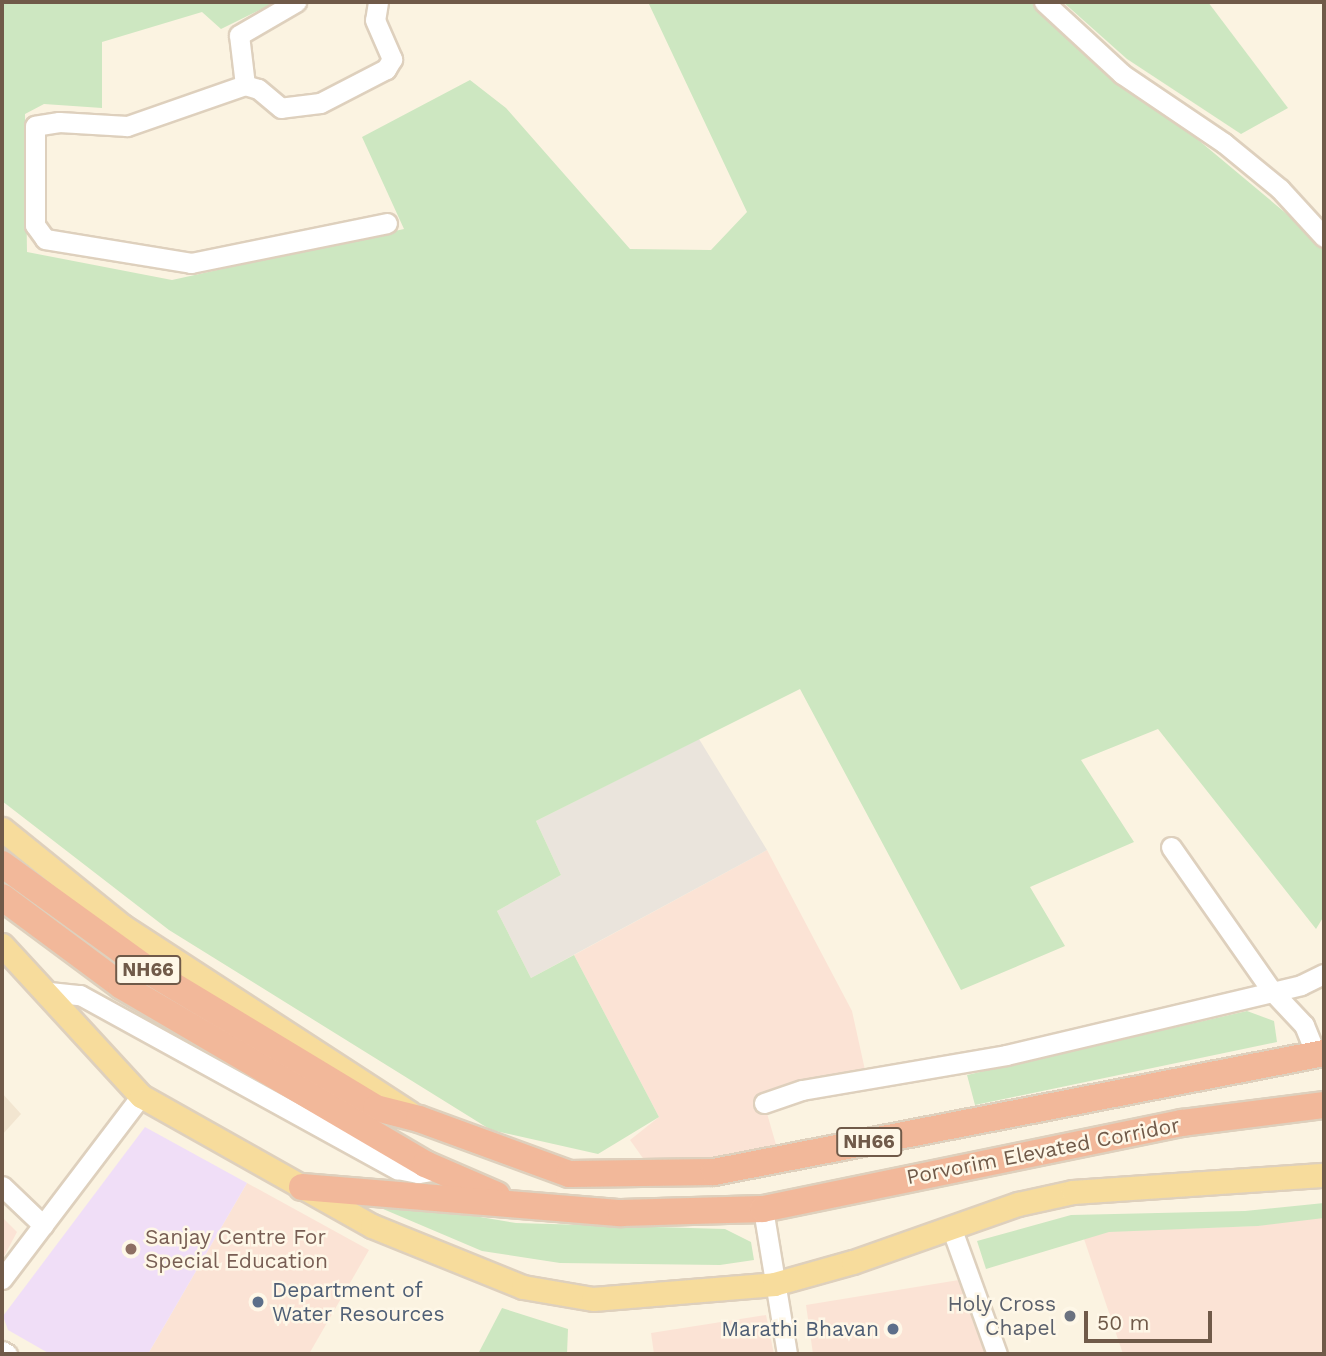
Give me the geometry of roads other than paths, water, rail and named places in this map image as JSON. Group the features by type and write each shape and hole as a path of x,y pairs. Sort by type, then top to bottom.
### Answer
{"highway":[{"name":"NH66","path":"2,864 296,1075 438,1170 519,1205 621,1213 763,1209"},
{"name":"NH66","path":"2,897 122,986 296,1075 376,1108 419,1119 569,1174 713,1172 1320,1054"},
{"name":"Porvorim Elevated Corridor","path":"763,1209 1182,1123 1324,1105"},
{"path":"303,1187 519,1205"}],"main road":[{"path":"2,829 122,926 419,1119"},
{"path":"2,945 49,992 141,1096 372,1226 523,1287 593,1299 774,1284 1018,1204 1073,1192 1324,1175"}],"street":[{"path":"245,85 239,36 296,2"},
{"path":"378,2 375,20 392,59 386,69 320,103 295,109 281,108 258,89 245,85 127,126 59,121 35,126 35,225 45,239 191,263 387,222"},
{"path":"1044,2 1122,74 1224,143 1280,190 1324,237"},
{"path":"1171,847 1271,990 1304,1025 1320,1054"},
{"path":"764,1102 802,1090 1006,1055 1301,985 1324,974"},
{"path":"49,992 80,995 397,1169 418,1173 438,1170"},
{"path":"2,1279 141,1096"},
{"path":"2,1186 43,1226"},
{"path":"763,1209 787,1354"},
{"path":"951,1227 997,1354"},
{"path":"2,1351 8,1354"}],"place":[{"name":"Sanjay Centre For Special Education","path":"131,1249"},
{"name":"Department of Water Resources","path":"258,1302"},
{"name":"Holy Cross Chapel","path":"1070,1316"},
{"name":"Marathi Bhavan","path":"893,1329"}]}
